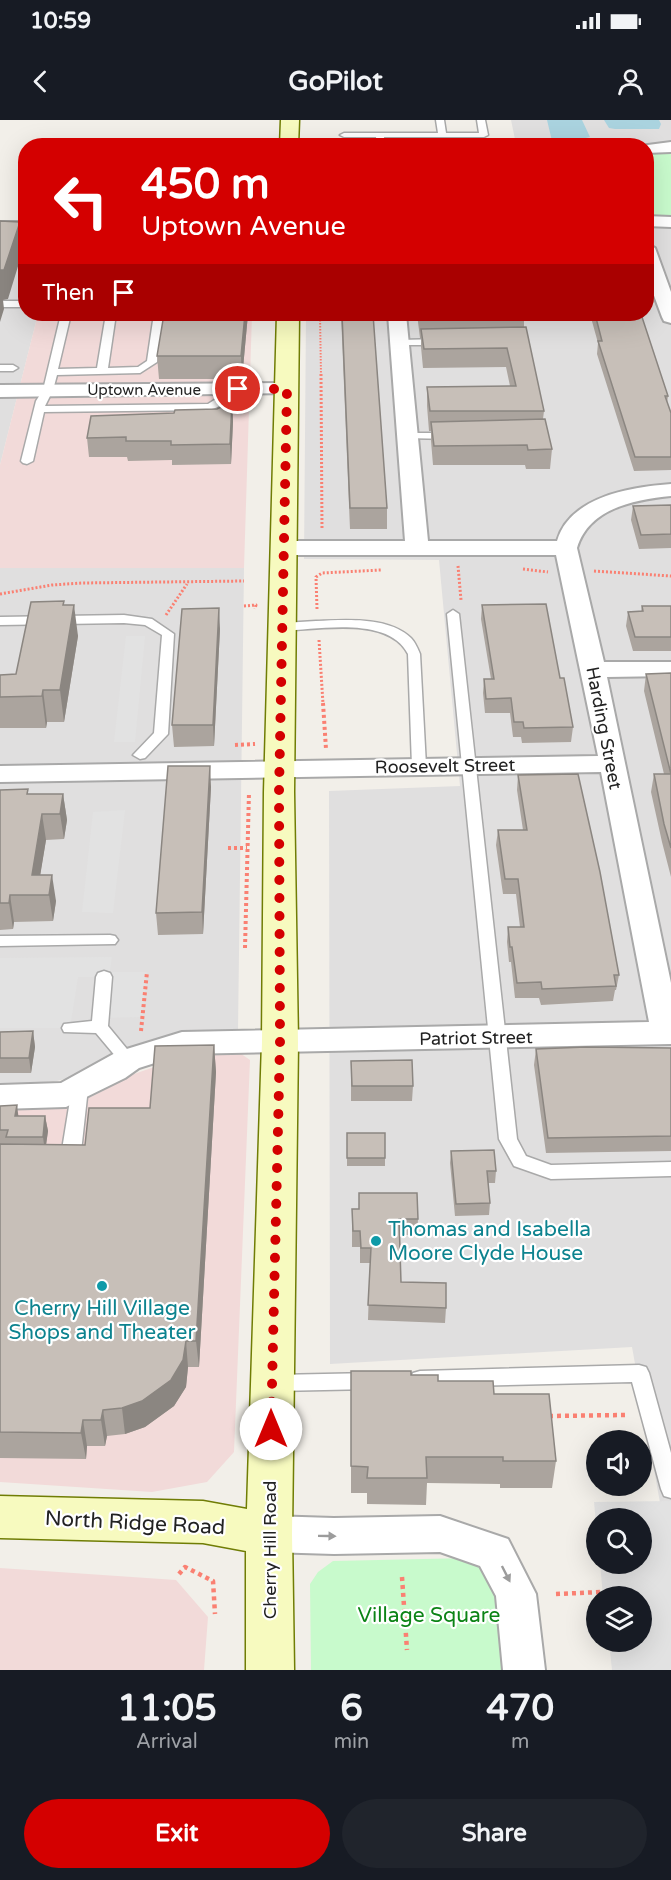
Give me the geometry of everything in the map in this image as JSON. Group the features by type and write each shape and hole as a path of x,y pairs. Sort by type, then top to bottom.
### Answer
{"main road":[{"path":"289,138 290,120"},
{"name":"Cherry Hill Road","path":"270,1670 268,1534 280,1042 269,756 283,627 288,321"},
{"name":"North Ridge Road","path":"0,1517 203,1522 268,1534"}],"street":[{"path":"654,147 671,147"},
{"path":"654,221 671,222"},
{"path":"0,227 18,227"},
{"path":"654,270 671,317"},
{"path":"398,321 417,548"},
{"name":"Uptown Avenue","path":"0,391 50,381 224,389 287,389"},
{"path":"284,548 417,548 569,560 571,532 582,519 600,507 635,496 671,490"},
{"name":"Harding Street","path":"569,560 668,1033"},
{"path":"592,670 671,669"},
{"name":"Roosevelt Street","path":"0,774 269,756 327,767 610,764"},
{"name":"Patriot Street","path":"0,1098 66,1095 114,1070 134,1050 182,1043 668,1033"},
{"path":"268,1534 334,1536 440,1534 494,1552 516,1594 524,1670"}],"lane":[{"path":"440,120 442,135"},
{"path":"344,135 484,135 481,120"},
{"path":"0,243 18,243"},
{"path":"0,304 18,304"},
{"path":"27,461 41,401 50,381 64,321"},
{"path":"102,371 110,321"},
{"path":"50,381 102,371 140,370 152,362 158,321"},
{"path":"400,343 455,342"},
{"path":"0,368 13,368"},
{"path":"39,409 208,407 218,404 223,399 224,389"},
{"path":"408,436 467,436"},
{"path":"453,614 508,1139 520,1161 551,1172 671,1169"},
{"path":"0,621 124,619 148,622 168,634 161,734 140,755"},
{"path":"283,627 363,625 383,627 408,640 414,654 419,766"},
{"path":"0,941 110,940"},
{"path":"100,1027 104,976"},
{"path":"70,1028 100,1027 134,1050"},
{"path":"47,1162 71,1161 80,1088"},
{"path":"271,1383 639,1373 671,1489"}],"path":[{"path":"320,321 322,573"},
{"path":"515,567 535,572 569,560 639,577 671,576"},
{"path":"450,565 458,565 462,608 456,608 458,614 453,614"},
{"path":"327,767 316,577 322,573 390,569"},
{"path":"0,594 57,584 95,582 187,584 244,581"},
{"path":"164,617 187,584"},
{"path":"235,745 269,756"},
{"path":"245,948 249,792"},
{"path":"228,848 247,848"},
{"path":"134,1050 147,972"},
{"path":"542,1416 625,1415"},
{"path":"179,1574 185,1567 213,1581 215,1614"},
{"path":"402,1578 407,1650"},
{"path":"556,1594 586,1593"}],"shaded area":[{"path":"511,120 671,120 671,1564 652,1458 652,1430 647,1430 632,1347 330,1364 329,791 460,786 439,560 304,559 306,321 654,321 654,138 515,138"},
{"path":"0,233 18,233 18,321 36,321 0,465"},
{"path":"36,321 252,321 244,568 0,568 0,465"},
{"path":"0,568 244,568 238,1031 57,1081 0,1085"},
{"path":"126,636 145,636 135,742 114,742"},
{"path":"125,810 113,913 82,912 93,812"},
{"path":"112,957 110,972 147,972 142,1017 99,1018 104,977 78,977 70,1028 0,1028 0,958"},
{"path":"237,1051 250,1060 234,1452 207,1482 152,1492 0,1482 0,1109 48,1108 93,1096 131,1075 192,1054"},
{"path":"671,1501 671,1670 612,1670 610,1652 652,1652 652,1586 602,1586 601,1574 652,1574 652,1508 595,1508 594,1502"},
{"path":"0,1568 176,1580 208,1617 204,1670 0,1670"}],"green space":[{"path":"654,151 671,151 671,218 654,218"},
{"name":"Village Square","path":"469,1558 483,1565 496,1580 504,1670 311,1670 310,1584 318,1572 333,1561"}],"water":[{"path":"547,120 582,120 590,137 586,138 551,138"},
{"path":"604,120 659,120 661,124 659,129 615,129 609,128"}],"building":[{"path":"0,221 18,222 4,270 0,270"},
{"path":"163,321 244,321 241,356 157,356"},
{"path":"342,321 374,321 387,508 350,508"},
{"path":"597,321 643,321 668,396 665,396 671,413 671,457 635,457 598,341 602,341"},
{"path":"526,327 544,411 430,411 427,387 516,386 507,348 424,349 421,329"},
{"path":"232,402 230,444 171,445 171,441 126,441 126,437 87,438 91,416 217,409"},
{"path":"545,419 552,449 528,450 527,445 434,446 431,422"},
{"path":"671,505 671,534 641,535 633,506"},
{"path":"64,601 63,605 74,605 60,690 43,690 42,696 0,697 0,675 16,674 31,602"},
{"path":"546,604 560,678 564,678 573,727 524,728 523,722 514,722 511,698 486,699 484,679 494,679 482,605"},
{"path":"642,606 671,606 671,637 635,637 628,612 643,611"},
{"path":"219,608 213,725 172,725 182,609"},
{"path":"671,673 671,774 646,674"},
{"path":"168,766 210,766 202,912 156,913"},
{"path":"578,774 600,872 619,975 614,975 616,986 542,989 541,982 517,983 508,927 524,927 518,879 505,879 498,830 527,830 518,775"},
{"path":"654,774 671,774 671,848 664,824"},
{"path":"28,789 27,794 63,794 60,814 42,814 32,875 52,875 49,895 10,895 9,903 0,903 0,790"},
{"path":"33,1031 29,1058 0,1058 0,1032"},
{"name":"Cherry Hill Village Shops and Theater","path":"214,1045 196,1341 186,1341 183,1360 171,1380 142,1401 122,1408 103,1410 101,1420 83,1420 81,1433 0,1432 0,1144 85,1145 89,1108 150,1108 155,1046"},
{"path":"671,1048 671,1136 548,1138 536,1049"},
{"path":"412,1060 413,1086 352,1086 351,1061"},
{"path":"17,1105 15,1116 45,1116 43,1137 6,1137 8,1130 0,1130 0,1106"},
{"path":"347,1133 385,1133 385,1158 347,1158"},
{"path":"494,1150 496,1171 487,1171 490,1203 456,1204 451,1151"},
{"path":"359,1193 417,1193 418,1219 399,1219 401,1282 446,1283 446,1308 368,1305 371,1248 361,1248 360,1231 353,1231 352,1209 359,1209"},
{"path":"351,1371 411,1371 411,1375 438,1375 438,1381 493,1381 494,1394 549,1394 556,1461 503,1461 503,1457 426,1457 427,1478 367,1478 368,1467 351,1466"}],"place":[{"name":"Thomas and Isabella Moore Clyde House","path":"376,1241"},
{"name":"Cherry Hill Village Shops and Theater","path":"102,1286"}],"route":[{"path":"238,389 287,389 279,792 280,1042 271,1429"}]}
